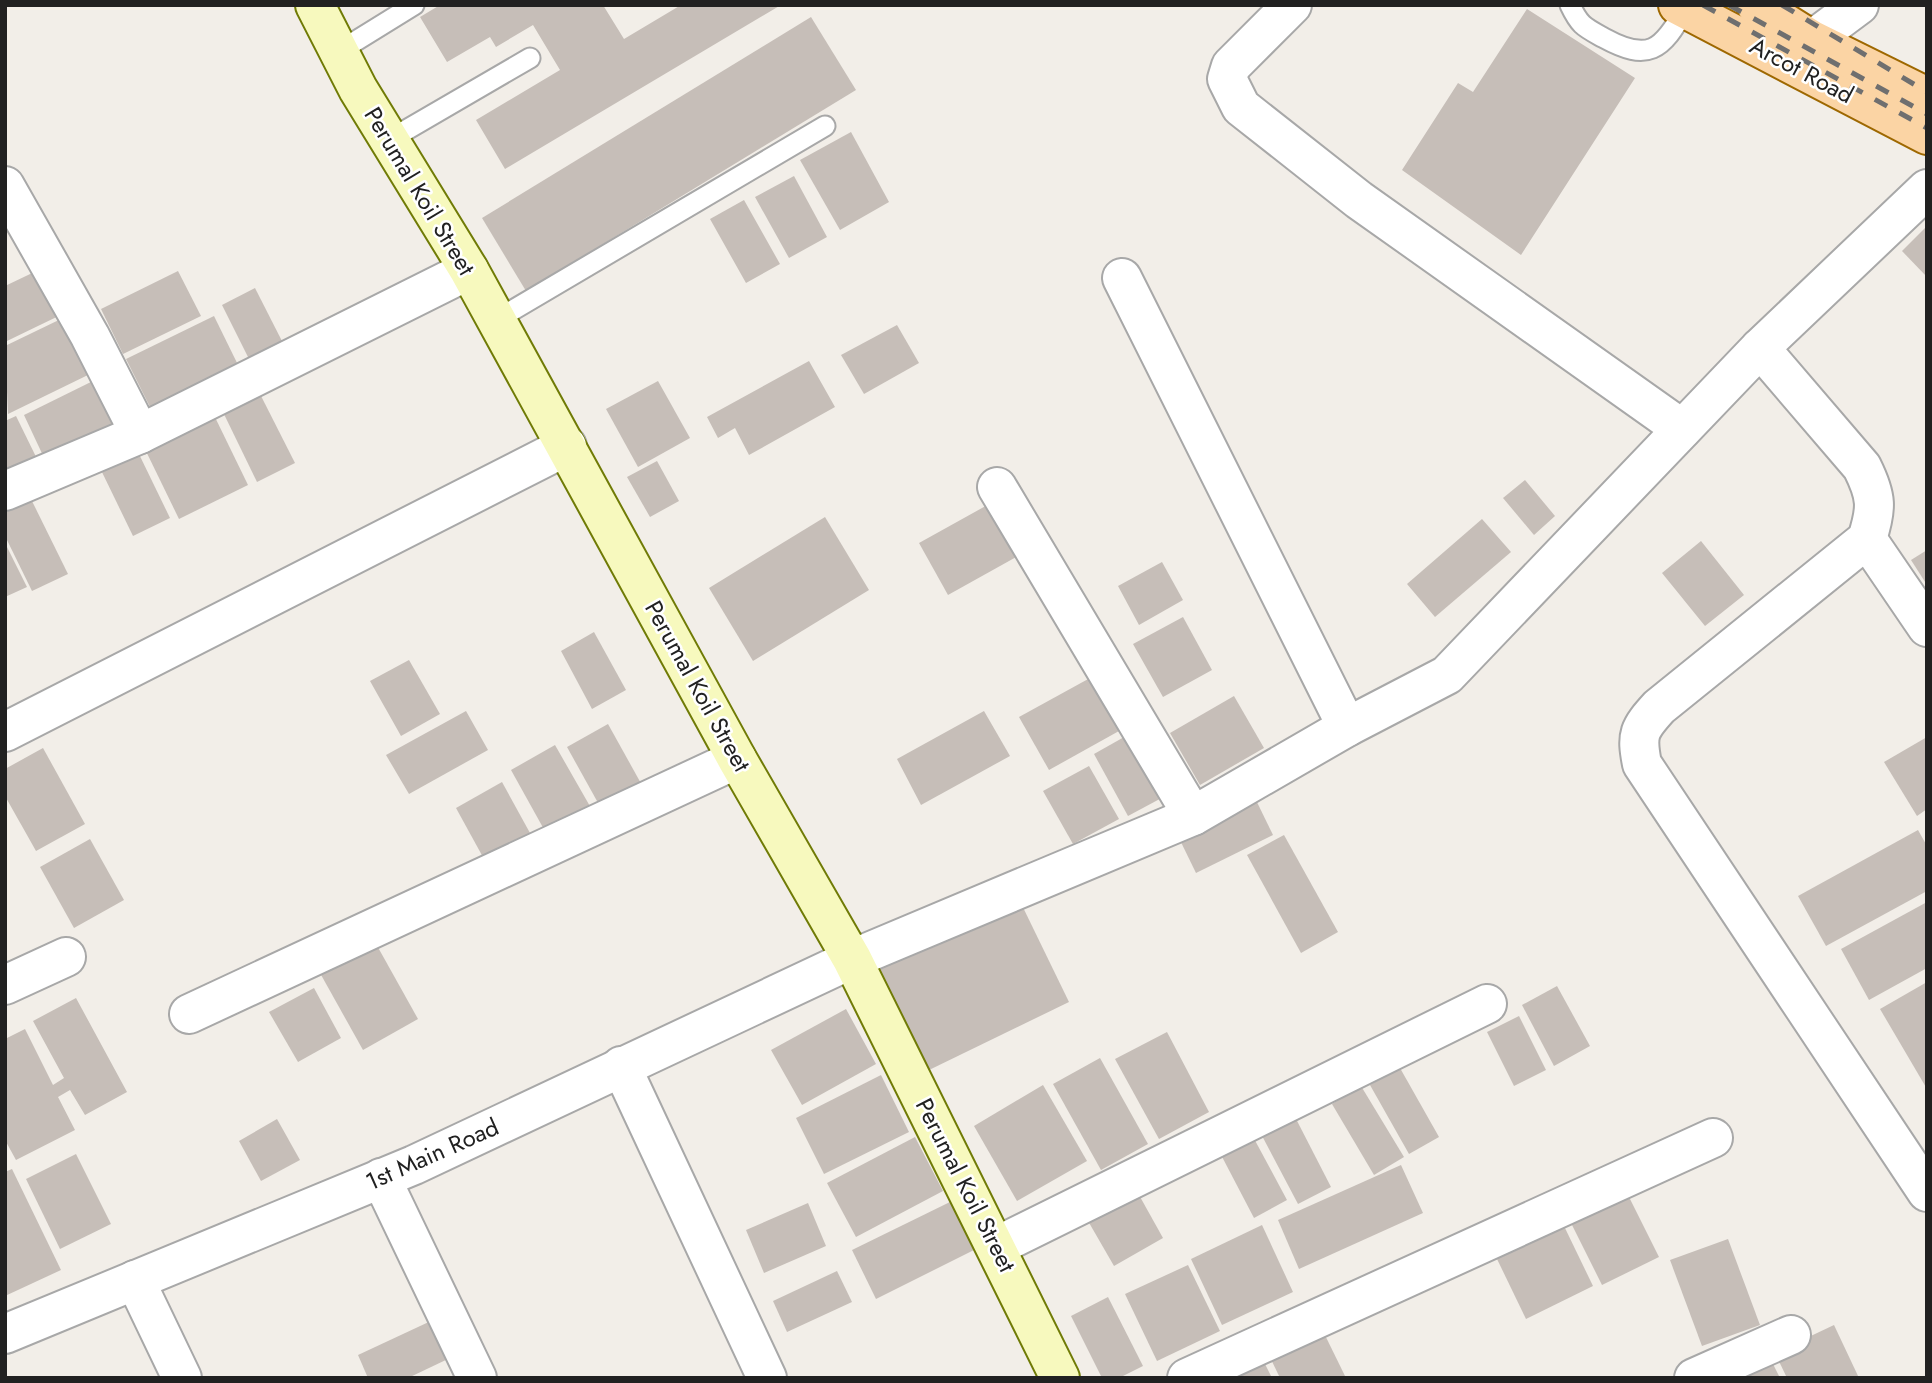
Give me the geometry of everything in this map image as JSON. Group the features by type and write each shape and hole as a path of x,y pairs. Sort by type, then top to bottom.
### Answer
{"main road":[{"name":"Arcot Road","path":"1756,5 1812,40 1927,97"},
{"name":"Arcot Road","path":"1681,7 1927,135"}],"street":[{"name":"Perumal Koil Street","path":"315,5 338,52 389,140 469,270 737,759 852,959 997,1246 1060,1378"},
{"path":"1292,5 1231,66 1227,79 1241,107 1359,200 1682,429"},
{"path":"1812,40 1859,5"},
{"path":"5,186 90,336 140,434"},
{"name":"1st Main Road","path":"5,1334 381,1178 852,959 1193,816 1347,727 1447,675 1760,348 1927,189"},
{"path":"5,491 140,434 469,270"},
{"path":"1122,278 1347,727"},
{"path":"1760,348 1862,467 1873,488 1876,511 1867,539 1659,707 1641,727 1639,746 1642,764 1927,1192"},
{"path":"5,732 567,446"},
{"path":"997,487 1193,816"},
{"path":"1867,539 1927,627"},
{"path":"189,1014 737,759"},
{"path":"5,985 66,957"},
{"path":"997,1246 1488,1004"},
{"path":"621,1066 767,1378"},
{"path":"1187,1378 1713,1138"},
{"path":"381,1178 477,1378"},
{"path":"135,1280 182,1378"},
{"path":"1694,1378 1791,1335"}],"lane":[{"path":"338,52 414,5"},
{"path":"1570,5 1579,25 1628,51 1652,50 1672,32 1681,7"},
{"path":"389,140 530,58"},
{"path":"496,320 825,125"}],"building":[{"path":"440,5 603,5 624,39 681,5 781,5 505,169 476,120 560,70 533,25 496,47 490,37 447,62 420,17"},
{"path":"1527,9 1635,78 1521,255 1402,170 1458,83 1473,92"},
{"path":"811,17 856,90 526,291 482,218"},
{"path":"851,132 889,202 840,230 800,160"},
{"path":"794,176 827,237 789,258 755,197"},
{"path":"744,200 780,264 746,283 710,219"},
{"path":"1927,226 1927,277 1902,251"},
{"path":"49,265 71,310 7,341 5,286"},
{"path":"178,271 201,316 123,354 101,309"},
{"path":"255,288 285,347 251,363 222,305"},
{"path":"214,316 241,371 153,413 126,359"},
{"path":"63,318 90,374 8,414 5,346"},
{"path":"897,325 919,363 864,394 841,355"},
{"path":"809,361 835,407 749,455 735,428 718,438 707,417"},
{"path":"101,377 124,424 46,462 24,415"},
{"path":"658,381 690,438 638,467 606,409"},
{"path":"258,390 295,463 257,482 221,408"},
{"path":"211,409 248,485 179,519 142,443"},
{"path":"16,416 41,467 5,485 5,421"},
{"path":"137,450 170,518 133,536 100,468"},
{"path":"657,461 679,501 650,517 627,477"},
{"path":"1525,480 1555,516 1534,535 1503,498"},
{"path":"30,497 68,574 32,591 5,536 5,509"},
{"path":"991,503 1020,555 948,595 919,543"},
{"path":"825,517 869,590 753,661 709,588"},
{"path":"1482,519 1511,552 1435,617 1407,584"},
{"path":"1701,541 1744,595 1705,626 1662,573"},
{"path":"5,543 27,587 5,597"},
{"path":"1927,550 1927,585 1911,560"},
{"path":"1162,562 1183,600 1139,625 1118,586"},
{"path":"1183,617 1212,670 1163,697 1133,644"},
{"path":"594,632 626,690 592,709 561,651"},
{"path":"409,660 440,714 401,736 370,681"},
{"path":"1090,678 1119,731 1049,770 1019,717"},
{"path":"1234,696 1264,748 1200,785 1170,733"},
{"path":"466,711 488,750 409,794 386,755"},
{"path":"984,711 1010,756 921,805 897,759"},
{"path":"608,724 643,787 602,810 567,747"},
{"path":"1133,732 1169,794 1128,816 1094,754"},
{"path":"1927,737 1927,809 1917,816 1884,762"},
{"path":"555,745 591,808 546,833 511,770"},
{"path":"43,748 85,824 36,851 5,796 5,769"},
{"path":"1089,766 1119,819 1073,844 1043,791"},
{"path":"502,782 530,833 484,859 456,808"},
{"path":"1254,796 1273,835 1196,873 1177,834"},
{"path":"1918,830 1927,846 1927,891 1826,946 1798,896"},
{"path":"1284,835 1338,932 1301,953 1247,855"},
{"path":"90,839 124,900 74,928 40,867"},
{"path":"1016,893 1069,1002 927,1071 873,963"},
{"path":"1927,902 1927,968 1869,1000 1841,949"},
{"path":"375,942 418,1019 363,1050 320,973"},
{"path":"1927,982 1927,1089 1880,1009"},
{"path":"1557,986 1590,1046 1554,1066 1522,1005"},
{"path":"314,988 341,1038 298,1062 269,1012"},
{"path":"76,998 127,1092 85,1115 70,1090 58,1097 75,1130 16,1160 5,1140 5,1039 25,1029 53,1085 64,1078 33,1021"},
{"path":"846,1009 876,1064 802,1105 771,1050"},
{"path":"1519,1016 1546,1070 1514,1086 1487,1032"},
{"path":"1167,1032 1209,1112 1159,1139 1115,1059"},
{"path":"1100,1058 1148,1144 1101,1170 1053,1084"},
{"path":"1400,1068 1439,1137 1409,1154 1370,1085"},
{"path":"881,1075 909,1132 824,1174 796,1118"},
{"path":"1043,1085 1087,1161 1017,1201 974,1126"},
{"path":"1361,1086 1404,1157 1374,1175 1332,1104"},
{"path":"1294,1115 1331,1187 1298,1204 1260,1132"},
{"path":"277,1119 300,1160 261,1181 239,1141"},
{"path":"1251,1133 1287,1200 1254,1218 1219,1151"},
{"path":"915,1137 943,1191 856,1237 827,1183"},
{"path":"76,1154 111,1224 60,1249 26,1179"},
{"path":"1401,1165 1423,1213 1299,1269 1278,1220"},
{"path":"12,1169 61,1270 5,1296 5,1172"},
{"path":"1134,1186 1163,1238 1114,1266 1084,1214"},
{"path":"1626,1191 1659,1257 1602,1285 1569,1219"},
{"path":"952,1201 976,1249 876,1299 852,1250"},
{"path":"808,1203 826,1246 764,1273 746,1230"},
{"path":"1262,1225 1293,1292 1222,1325 1191,1259"},
{"path":"1564,1226 1593,1286 1526,1319 1497,1259"},
{"path":"1728,1239 1760,1325 1702,1346 1670,1260"},
{"path":"1188,1265 1220,1331 1157,1361 1125,1294"},
{"path":"837,1271 852,1302 787,1332 773,1301"},
{"path":"1108,1297 1143,1366 1119,1378 1102,1378 1071,1316"},
{"path":"433,1320 450,1358 408,1378 368,1378 358,1355"},
{"path":"1834,1325 1859,1378 1787,1378 1775,1353"},
{"path":"1321,1327 1346,1378 1280,1378 1268,1353"},
{"path":"1769,1356 1780,1378 1724,1378"},
{"path":"1263,1360 1272,1378 1228,1378"}],"railway":[{"path":"1703,5 1927,128"},
{"path":"1729,5 1927,114"},
{"path":"1782,5 1927,92"}]}
